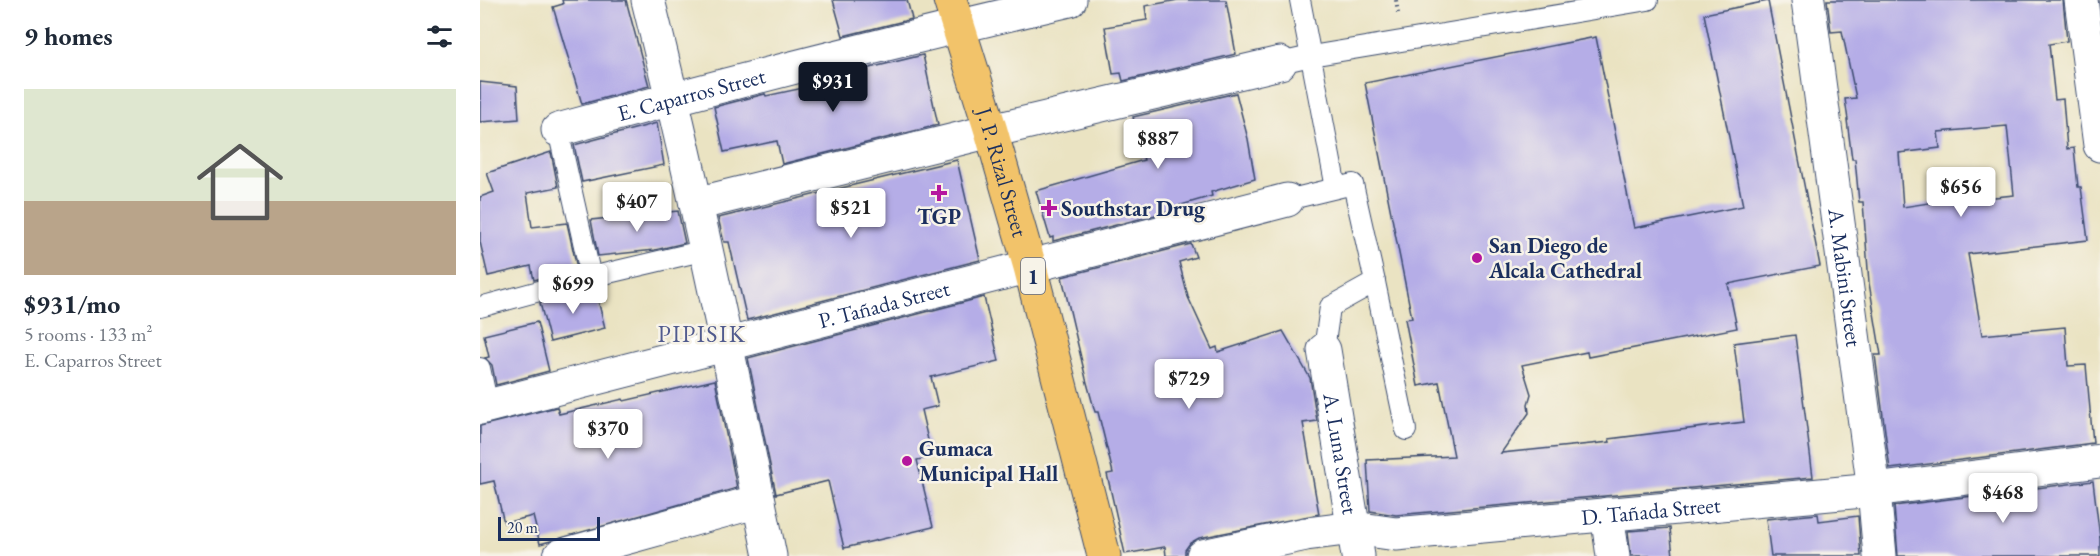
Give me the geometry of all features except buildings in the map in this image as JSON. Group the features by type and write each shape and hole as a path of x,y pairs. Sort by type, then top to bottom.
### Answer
{"main road":[{"name":"J. P. Rizal Street","path":"954,13 992,131 1030,267 1104,556"}],"street":[{"path":"648,0 727,345 770,556"},
{"name":"E. Caparros Street","path":"558,130 672,99 954,13 1070,0"},
{"name":"A. Mabini Street","path":"1808,0 1874,490 1880,556"},
{"path":"2081,0 2100,145"},
{"path":"696,204 1295,60"},
{"name":"P. Tañada Street","path":"484,407 1287,200"},
{"name":"A. Luna Street","path":"1324,350 1356,542"},
{"name":"D. Tañada Street","path":"1203,556 1306,534 1356,542 1396,534 1874,490 2100,460"},
{"path":"560,556 759,501"},
{"path":"1607,514 1613,556"}],"lane":[{"path":"1300,0 1295,60 1336,188"},
{"path":"1295,60 1648,0"},
{"path":"558,130 591,277"},
{"path":"1287,200 1353,184 1406,430"},
{"path":"480,307 591,277 706,250"},
{"path":"1324,350 1330,307 1375,282"},
{"path":"480,368 484,407"}],"place":[{"name":"TGP","path":"939,193"},
{"name":"Southstar Drug","path":"1049,208"},
{"name":"San Diego de Alcala Cathedral","path":"1477,258"},
{"name":"Gumaca Municipal Hall","path":"907,461"}],"district":[{"name":"PIPISIK","path":"702,333"}]}
